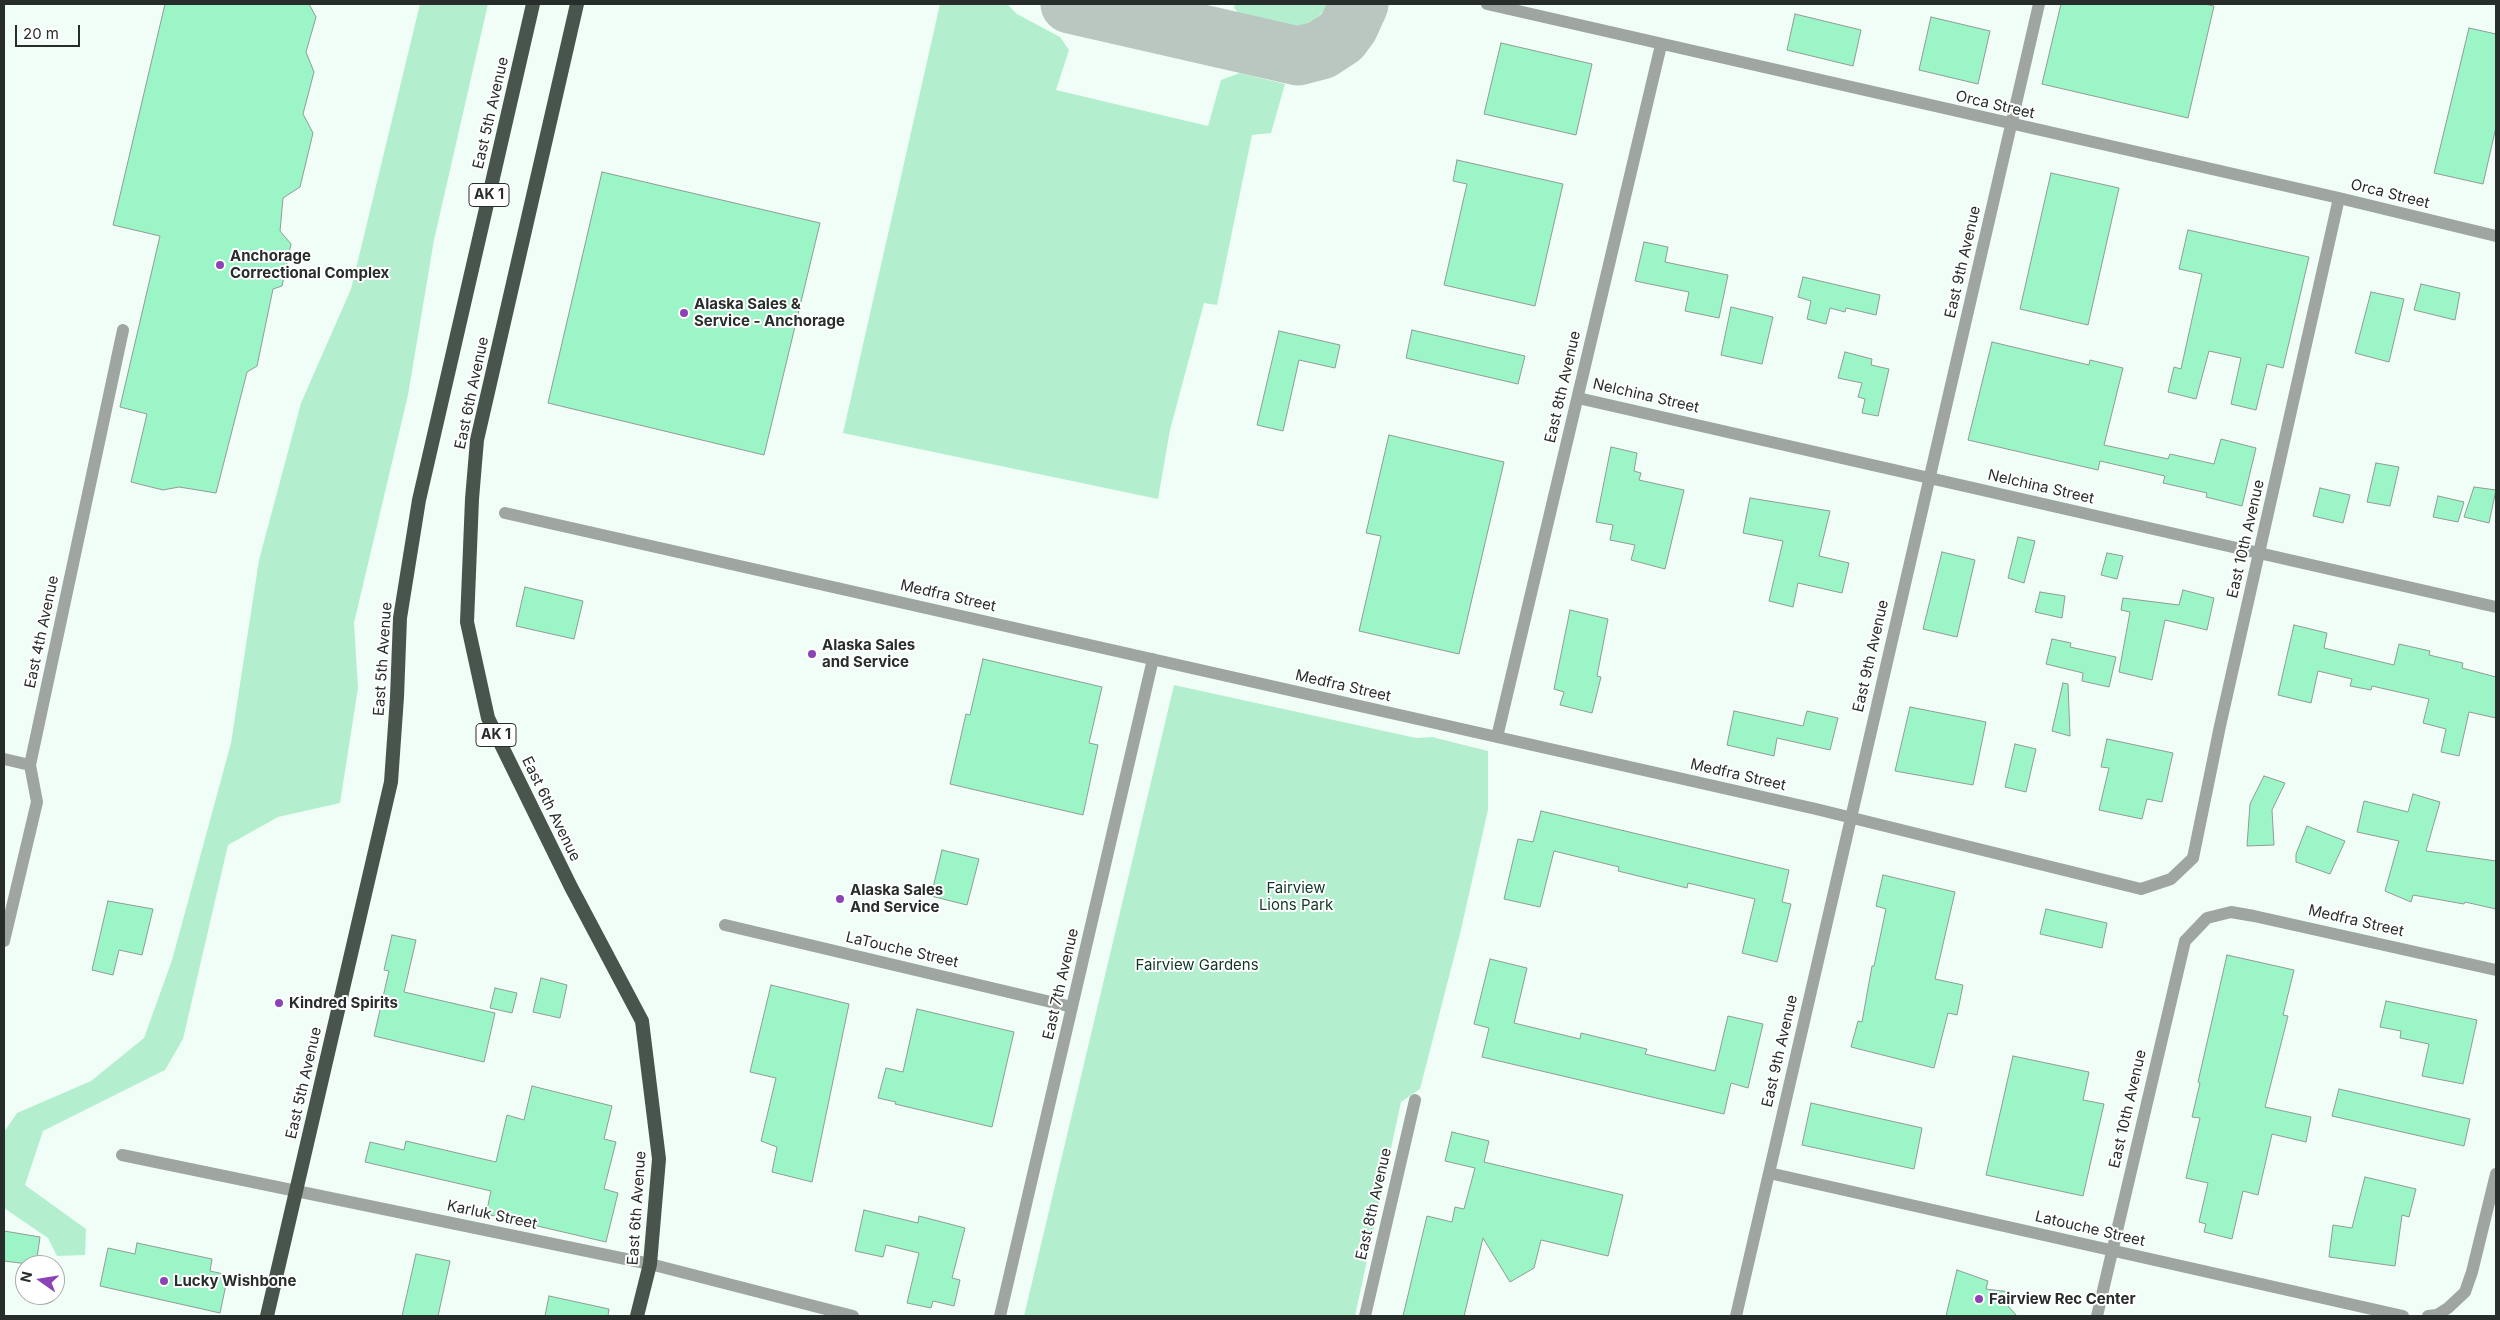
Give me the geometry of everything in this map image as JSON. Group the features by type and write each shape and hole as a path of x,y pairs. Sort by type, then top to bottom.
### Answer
{"highway":[{"name":"East 5th Avenue","path":"266,1316 391,782 400,618 419,500 533,4"},
{"name":"East 6th Avenue","path":"578,4 477,440 472,499 467,622 488,718 571,887 642,1021 659,1159 650,1264 637,1316"}],"street":[{"name":"Orca Street","path":"1487,4 2011,125 2339,198 2496,236"},
{"name":"East 9th Avenue","path":"1736,1316 2039,4"},
{"name":"East 8th Avenue","path":"1497,737 1661,45"},
{"name":"East 10th Avenue","path":"2171,879 2193,858 2339,198"},
{"name":"East 4th Avenue","path":"4,940 37,802 30,765 123,330"},
{"name":"Nelchina Street","path":"1578,398 2496,607"},
{"name":"Medfra Street","path":"505,513 1851,817 2141,889 2171,879"},
{"name":"East 7th Avenue","path":"1000,1316 1153,659"},
{"path":"4,759 30,765"},
{"name":"Medfra Street","path":"2207,918 2231,912 2254,916 2496,970"},
{"name":"East 10th Avenue","path":"2097,1316 2185,941 2207,918"},
{"name":"LaTouche Street","path":"725,926 1072,1007"},
{"name":"East 8th Avenue","path":"1365,1316 1415,1100"},
{"name":"Karluk Street","path":"122,1155 650,1264 853,1316"},
{"name":"Latouche Street","path":"1769,1173 2403,1316"},
{"path":"2428,1316 2437,1315 2448,1308 2461,1296 2469,1283 2496,1174"}],"green space":[{"path":"420,4 488,4 434,240 408,395 354,623 358,688 340,803 278,817 228,845 183,1039 165,1070 43,1131 25,1185 86,1229 85,1255 56,1255 48,1238 4,1208 4,1132 17,1113 91,1081 144,1038 172,960 231,743 259,560 301,403 351,289"},
{"path":"940,4 1007,4 1017,14 1060,37 1069,50 1056,90 1208,126 1221,80 1240,73 1285,84 1271,133 1252,135 1217,305 1204,303 1170,430 1158,499 843,433"},
{"path":"1235,4 1330,4 1315,20 1298,27 1244,19 1234,8"},
{"name":"Fairview Lions Park","path":"1174,685 1416,738 1432,737 1488,751 1488,810 1460,934 1420,1089 1401,1102 1355,1316 1024,1316"}],"building":[{"name":"Anchorage Correctional Complex","path":"165,4 309,4 316,17 306,52 314,72 303,114 313,133 300,187 283,198 280,231 291,244 282,286 273,289 257,366 247,372 216,493 179,487 163,490 131,482 147,414 120,407 160,236 113,225"},
{"path":"2061,4 2204,4 2214,6 2188,118 2042,84"},
{"path":"1795,14 1861,30 1853,66 1787,50"},
{"path":"1931,17 1990,31 1978,84 1919,70"},
{"path":"2469,28 2496,34 2496,127 2483,184 2434,173"},
{"path":"1501,43 1592,64 1576,135 1484,114"},
{"path":"1457,160 1563,184 1535,306 1444,285 1467,184 1453,181"},
{"name":"Alaska Sales & Service - Anchorage","path":"602,172 820,223 764,455 548,403"},
{"path":"2051,173 2119,188 2088,325 2020,309"},
{"path":"2188,230 2309,257 2283,368 2267,364 2256,410 2231,404 2241,358 2209,351 2196,399 2168,392 2174,367 2181,369 2202,274 2179,269"},
{"path":"1644,242 1668,247 1665,262 1728,275 1719,318 1685,311 1689,292 1635,281"},
{"path":"1803,277 1880,295 1876,315 1846,308 1845,312 1830,308 1826,324 1807,319 1811,301 1798,297"},
{"path":"2421,284 2460,293 2455,320 2414,310"},
{"path":"2371,292 2404,299 2389,362 2355,353"},
{"path":"1731,307 1773,317 1762,364 1721,355"},
{"path":"1412,330 1525,356 1518,384 1406,358"},
{"path":"1279,331 1340,345 1335,368 1299,360 1283,431 1257,425"},
{"path":"1992,342 2089,365 2090,360 2123,368 2104,445 2168,459 2170,454 2214,464 2221,439 2256,448 2242,506 2206,497 2207,493 2163,483 2165,476 2100,461 2098,470 1968,440"},
{"path":"1845,352 1872,359 1871,365 1889,369 1878,416 1862,413 1865,399 1858,397 1862,383 1838,378"},
{"path":"1389,435 1504,462 1459,654 1359,631 1381,536 1366,533"},
{"path":"1611,447 1637,453 1634,471 1641,473 1639,480 1684,490 1665,569 1631,560 1635,545 1610,540 1613,525 1596,522"},
{"path":"2376,463 2399,467 2390,506 2367,502"},
{"path":"2474,487 2496,490 2489,523 2464,517"},
{"path":"2320,488 2350,495 2343,523 2313,516"},
{"path":"2438,496 2464,502 2458,522 2433,517"},
{"path":"1750,498 1830,511 1819,556 1849,563 1842,593 1798,583 1793,607 1769,601 1783,541 1743,533"},
{"path":"2018,537 2035,541 2024,583 2008,578"},
{"path":"1942,552 1975,560 1957,637 1923,629"},
{"path":"2107,553 2123,556 2117,579 2101,575"},
{"path":"525,587 583,601 574,639 516,626"},
{"path":"2183,590 2214,598 2207,630 2165,620 2152,680 2119,672 2130,612 2121,610 2123,598 2179,605"},
{"path":"2040,592 2065,596 2062,618 2035,612"},
{"path":"1570,610 1608,619 1597,676 1601,677 1592,713 1560,705 1564,692 1554,689"},
{"path":"2294,625 2327,633 2324,648 2394,665 2399,644 2430,651 2429,655 2463,663 2462,668 2496,677 2496,718 2469,712 2459,756 2441,752 2446,729 2423,723 2429,699 2372,686 2371,690 2350,686 2352,679 2318,671 2311,703 2278,695"},
{"path":"2052,639 2071,643 2070,647 2116,657 2109,687 2082,681 2083,673 2046,664"},
{"path":"983,659 1102,687 1089,743 1098,745 1083,815 950,784 966,714 970,715"},
{"path":"2063,683 2068,684 2070,736 2052,731"},
{"path":"1910,707 1986,722 1973,785 1895,771"},
{"path":"1734,711 1803,726 1807,711 1838,718 1830,750 1777,738 1774,756 1727,745"},
{"path":"2107,739 2173,753 2162,802 2147,799 2142,819 2099,810 2109,768 2101,767"},
{"path":"2015,744 2036,749 2026,792 2005,787"},
{"path":"2264,776 2285,783 2272,810 2274,845 2247,846 2250,804"},
{"path":"2413,794 2440,802 2426,851 2496,861 2496,909 2465,902 2464,904 2413,895 2411,902 2385,891 2399,841 2357,832 2364,801 2408,812"},
{"path":"1541,811 1789,870 1782,902 1791,904 1777,962 1742,953 1755,899 1688,883 1687,888 1618,871 1619,867 1554,851 1540,907 1504,899 1518,839 1533,842"},
{"path":"2307,826 2345,841 2330,874 2296,862 2296,854"},
{"path":"942,850 979,859 967,905 931,896"},
{"path":"1883,875 1955,892 1935,979 1963,985 1957,1015 1948,1013 1934,1068 1851,1047 1858,1021 1862,1022 1872,966 1874,966 1886,909 1876,906"},
{"path":"108,901 153,909 142,955 119,950 113,975 92,970"},
{"path":"2046,909 2107,923 2102,948 2040,934"},
{"path":"392,935 416,940 404,992 495,1013 484,1062 374,1036 389,971 384,970"},
{"path":"2227,955 2294,970 2283,1015 2288,1016 2265,1107 2311,1117 2306,1142 2272,1134 2258,1195 2243,1191 2232,1239 2204,1232 2206,1224 2199,1222 2208,1183 2186,1178 2200,1118 2192,1117 2200,1083 2198,1082"},
{"path":"1490,959 1527,968 1514,1023 1580,1039 1581,1033 1647,1049 1645,1054 1715,1071 1728,1016 1763,1024 1748,1088 1731,1083 1724,1114 1482,1057 1489,1028 1474,1024"},
{"path":"541,978 567,985 560,1018 533,1012"},
{"path":"771,985 849,1004 812,1182 772,1172 777,1147 761,1141 776,1078 750,1072"},
{"path":"495,988 517,993 512,1013 490,1008"},
{"path":"2386,1001 2477,1020 2463,1084 2422,1076 2429,1044 2400,1038 2401,1031 2380,1027"},
{"path":"917,1009 1014,1032 992,1127 895,1104 896,1102 878,1098 886,1068 903,1072"},
{"path":"2013,1056 2089,1072 2083,1100 2104,1104 2083,1196 1986,1175"},
{"path":"532,1086 612,1106 604,1139 616,1142 604,1189 618,1193 606,1242 486,1214 491,1191 365,1162 370,1142 404,1150 406,1141 496,1162 507,1115 524,1120"},
{"path":"2339,1089 2470,1119 2464,1146 2332,1116"},
{"path":"1811,1103 1922,1128 1914,1169 1802,1145"},
{"path":"1452,1132 1489,1141 1484,1162 1623,1195 1608,1256 1541,1240 1534,1268 1510,1282 1483,1238 1464,1316 1403,1316 1427,1216 1452,1222 1455,1207 1464,1209 1475,1168 1445,1161"},
{"path":"2365,1177 2416,1189 2409,1217 2402,1215 2395,1266 2329,1257 2333,1225 2352,1228"},
{"path":"864,1210 918,1223 919,1216 965,1228 952,1278 960,1280 954,1306 933,1301 931,1308 907,1303 919,1253 886,1245 883,1257 855,1251"},
{"path":"4,1231 40,1237 37,1255 15,1255 15,1262 4,1261"},
{"name":"Lucky Wishbone","path":"137,1243 212,1259 210,1271 228,1275 220,1313 100,1286 108,1248 135,1254"},
{"path":"416,1254 450,1261 438,1316 402,1316"},
{"name":"Fairview Rec Center","path":"1957,1270 1988,1281 1986,1289 2010,1292 2007,1305 2017,1316 1946,1316"},
{"path":"549,1296 609,1309 608,1316 545,1316"}],"taxiway":[{"path":"1070,4 1298,56 1321,50 1341,37 1349,26 1359,4"}],"place":[{"name":"Anchorage Correctional Complex","path":"220,265"},
{"name":"Alaska Sales & Service - Anchorage","path":"684,313"},
{"name":"Alaska Sales and Service","path":"812,654"},
{"name":"Alaska Sales And Service","path":"840,899"},
{"name":"Kindred Spirits","path":"279,1003"},
{"name":"Lucky Wishbone","path":"164,1281"},
{"name":"Fairview Rec Center","path":"1979,1299"}],"park label":[{"name":"Fairview Gardens","path":"1197,965"}]}
